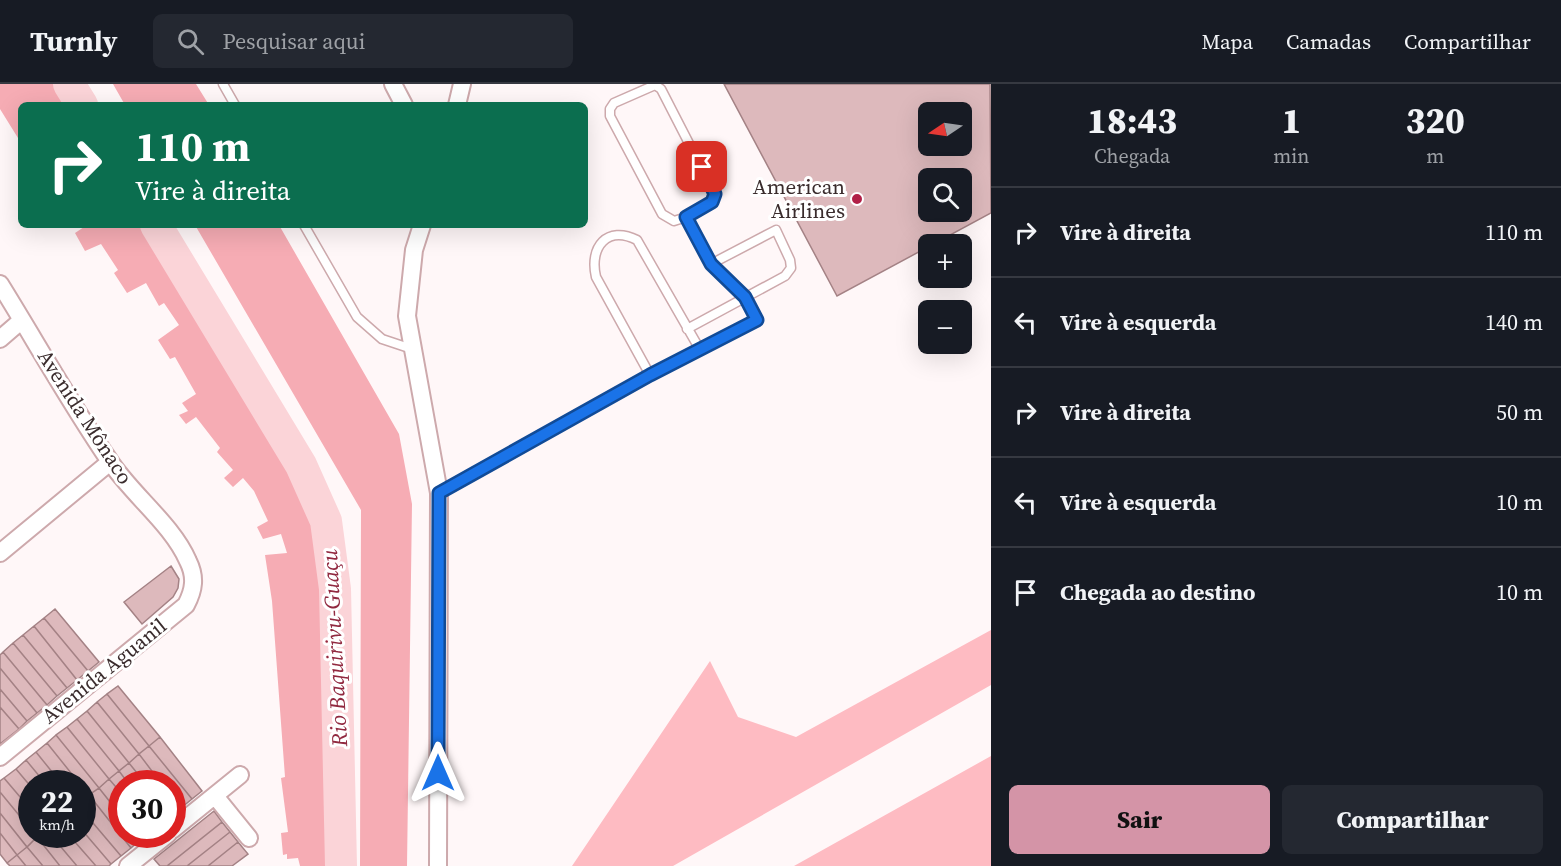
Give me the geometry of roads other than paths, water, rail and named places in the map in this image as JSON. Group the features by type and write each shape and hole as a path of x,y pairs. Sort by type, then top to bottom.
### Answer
{"street":[{"path":"393,84 402,102"},
{"path":"458,102 462,84"},
{"path":"421,228 414,250 407,316 439,493 438,866"},
{"name":"Avenida Mônaco","path":"0,284 110,462 178,544 189,561 193,578"},
{"path":"0,339 22,320"},
{"path":"0,553 110,462"},
{"name":"Avenida Aguanil","path":"0,757 186,605 192,592 193,578"},
{"path":"186,819 240,775"},
{"path":"215,796 249,838"},
{"path":"128,866 150,848"}],"lane":[{"path":"223,84 233,102"},
{"path":"655,85 661,89 715,194 712,202 686,217 674,221 662,214 610,116 610,109 615,103 648,86 655,85"},
{"path":"439,493 699,348 757,320 745,297 711,264 686,217"},
{"path":"306,228 357,317 382,339 412,349"},
{"path":"687,328 785,276 791,268 790,260 776,230 711,264"},
{"path":"650,375 596,277 592,261 599,246 610,236 624,233 637,240 699,348"}],"waterway":[{"name":"Rio Baquirivu-Guaçu","path":"69,84 80,102"},
{"name":"Rio Baquirivu-Guaçu","path":"158,228 301,465 326,521 335,589 341,866"}],"place":[{"name":"American Airlines","path":"857,199"}]}
